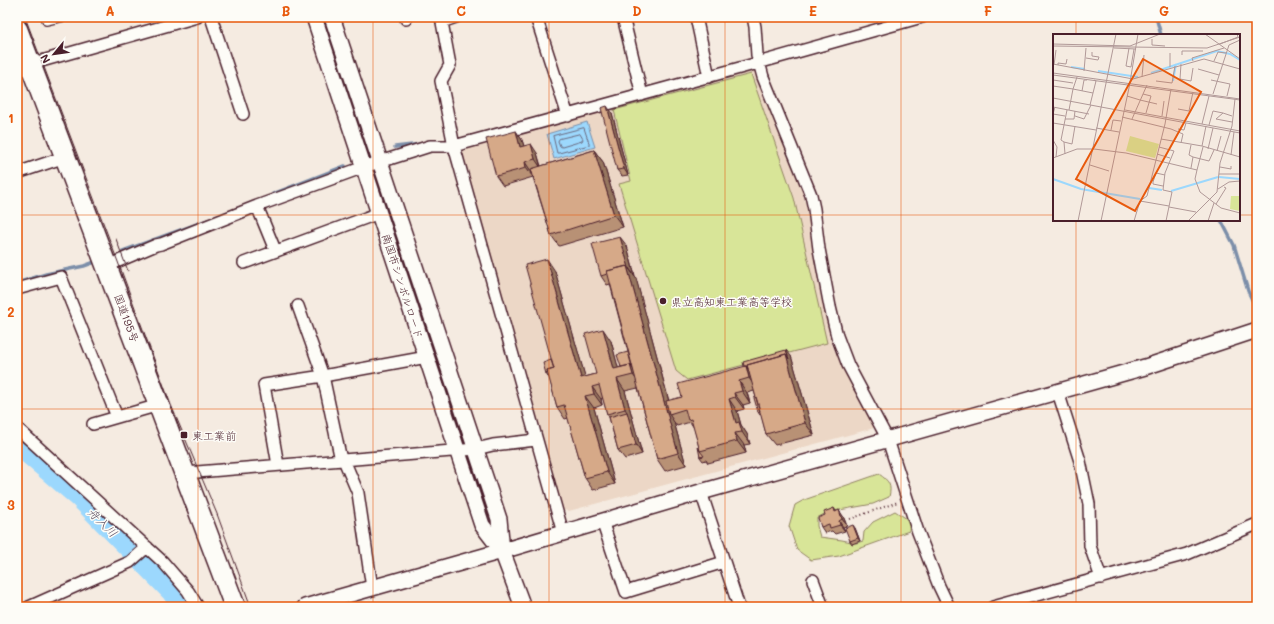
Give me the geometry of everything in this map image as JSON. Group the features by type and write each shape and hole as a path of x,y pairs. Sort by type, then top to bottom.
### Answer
{"highway":[{"name":"国道195号","path":"17,29 236,607"}],"street":[{"path":"31,64 196,17"},
{"path":"211,17 243,114"},
{"name":"南国市シンボルロード","path":"314,17 482,525 502,551"},
{"name":"南国市シンボルロード","path":"332,17 499,519 502,551"},
{"path":"456,17 441,19 450,65 441,81 454,146 563,533"},
{"path":"536,17 568,116"},
{"path":"623,17 642,95"},
{"path":"696,17 709,77"},
{"path":"753,17 758,63 762,77 811,195 820,257 837,336 848,365 888,440 918,532 939,586 949,607"},
{"path":"107,266 156,245 257,206 364,167 430,146 454,146 568,116 922,17"},
{"path":"17,173 65,158"},
{"path":"257,206 275,250"},
{"path":"244,263 275,250 379,213"},
{"path":"17,289 62,276 117,417"},
{"path":"298,306 323,376 342,460 358,493 372,588"},
{"path":"304,607 502,551 701,492 1145,367 1257,330"},
{"path":"278,465 264,386 427,357"},
{"path":"1058,392 1080,461 1088,504 1090,546 1101,578"},
{"path":"93,424 159,405"},
{"path":"17,428 163,562 188,591 198,607"},
{"path":"185,473 476,449 493,445 536,440"},
{"path":"701,492 739,607"},
{"path":"602,521 626,592 724,562"},
{"path":"993,607 1187,554 1257,524"},
{"path":"28,607 130,562 147,547"},
{"path":"502,551 523,607"},
{"path":"813,580 823,607"}],"lane":[{"path":"44,17 46,22 68,17"}],"path":[{"path":"850,519 907,499"}],"shaded area":[{"name":"県立高知東工業高等学校","path":"753,69 757,74 803,194 808,213 814,260 831,343 874,428 569,511 562,510 460,148"}],"green space":[{"path":"751,74 794,198 827,343 687,380 676,371 619,184 631,181 614,110"},
{"path":"879,474 890,486 889,497 873,504 828,512 817,518 817,526 820,537 856,543 863,541 864,532 873,522 895,511 910,521 909,531 839,556 811,560 797,550 789,526 795,505 804,500"}],"water":[{"path":"587,122 595,147 554,159 547,134"}],"building":[{"path":"607,106 624,169 617,170 601,108"},
{"path":"516,131 520,147 531,144 535,159 525,162 526,168 496,176 486,139"},
{"path":"594,150 614,215 551,235 531,169"},
{"path":"620,237 629,268 627,266 607,271 607,274 601,276 592,244"},
{"path":"547,259 581,378 596,374 585,334 603,329 614,369 630,365 633,375 617,379 625,409 607,414 599,385 592,387 594,394 585,396 607,472 585,478 564,405 557,407 547,371 554,369 525,265"},
{"path":"627,266 678,453 657,459 607,271"},
{"path":"786,350 789,359 786,354 747,365 748,369 744,366 743,362"},
{"path":"628,352 632,367 630,365 621,367 617,355"},
{"path":"786,354 805,423 766,434 747,365"},
{"path":"551,360 554,369 547,371 548,373 546,374 543,363"},
{"path":"746,366 749,378 739,381 742,391 734,393 735,397 729,399 736,423 739,422 742,432 735,433 737,441 700,451 691,419 688,420 685,409 669,414 666,401 682,397 678,384"},
{"path":"756,397 760,411 758,412 754,398"},
{"path":"627,412 636,445 618,450 609,417"},
{"path":"699,447 704,456 700,457"},
{"path":"834,508 835,512 839,510 842,519 839,521 840,525 830,528 829,524 821,527 818,518 825,515 824,512"},
{"path":"853,525 858,538 850,541 845,528"}],"waterway":[{"path":"1156,17 1161,34"},
{"path":"395,147 421,144"},
{"path":"273,194 345,166"},
{"path":"123,251 208,220"},
{"path":"1222,221 1234,245 1248,291 1257,310"},
{"path":"17,283 95,262"},
{"name":"舟入川","path":"17,444 79,497 172,592 182,607"}],"tram line":[{"path":"25,17 171,405 217,514 251,607"},
{"path":"116,239 128,271"}],"place":[{"name":"県立高知東工業高等学校","path":"663,301"},
{"name":"東工業前","path":"184,435"}]}
